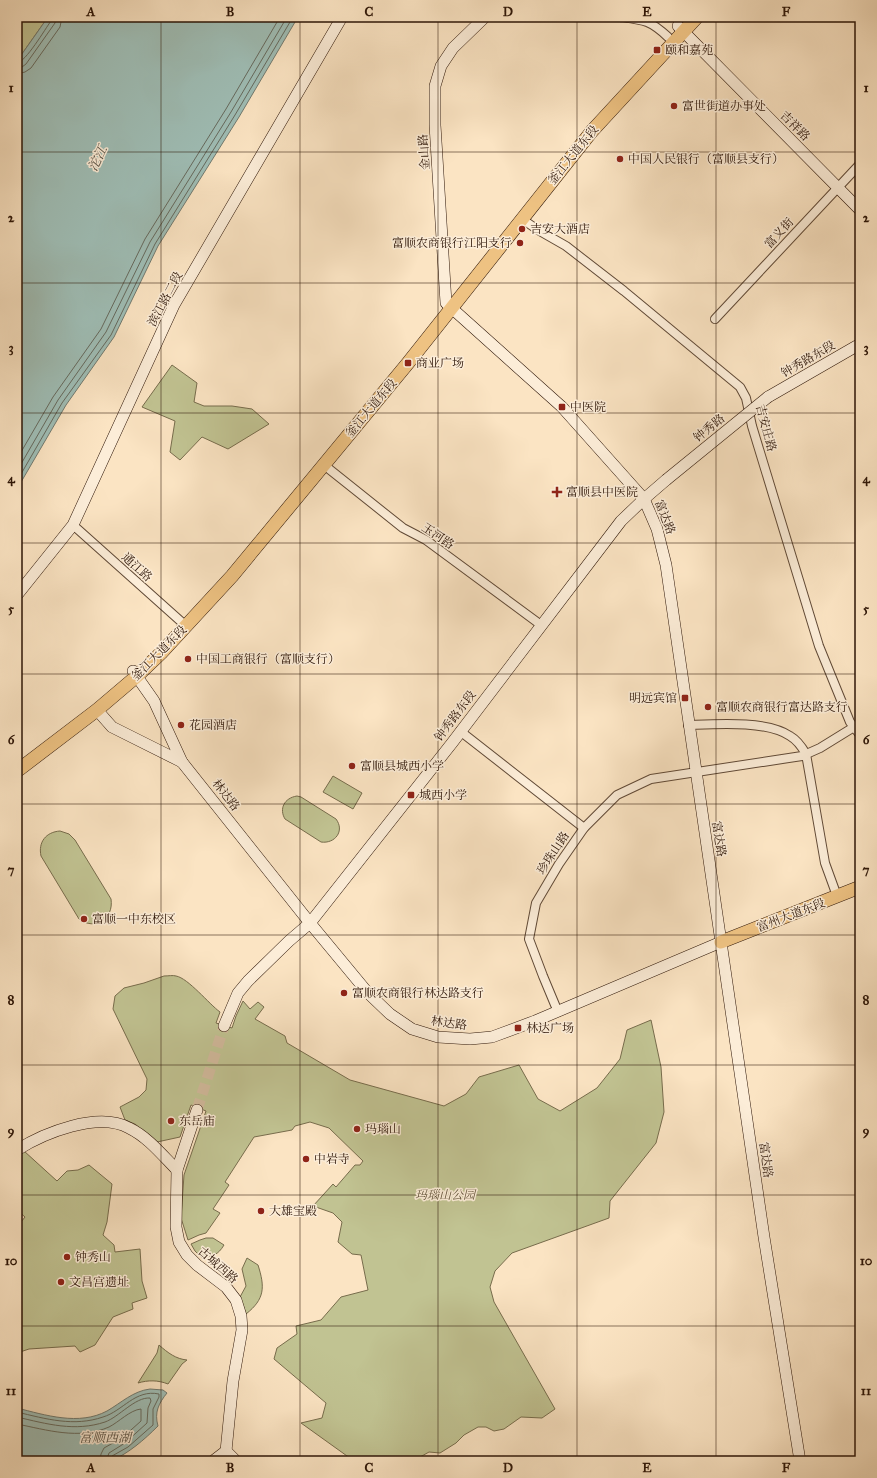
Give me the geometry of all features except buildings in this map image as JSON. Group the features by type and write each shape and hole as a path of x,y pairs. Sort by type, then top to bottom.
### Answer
{"main road":[{"name":"釜江大道东段","path":"184,624 232,576 324,465 449,306 586,127 668,37 683,25 697,17"},
{"name":"釜江大道东段","path":"17,764 162,653 184,624 522,219 592,131 683,25"},
{"name":"釜江大道东段","path":"17,771 97,710 135,674"},
{"name":"富州大道东段","path":"721,942 860,887"}],"street":[{"name":"滨江路二段","path":"17,596 73,525 174,305 342,17"},
{"name":"金山路","path":"449,306 435,125 436,86 441,66 453,48 485,17"},
{"path":"620,17 643,20 656,26 668,37"},
{"name":"吉祥路","path":"683,25 860,210"},
{"name":"富义街","path":"715,319 860,164"},
{"name":"吉安庄路","path":"522,219 566,246 624,291 740,387 746,398 752,426 819,646 850,722 860,735"},
{"name":"富达路","path":"449,306 562,407 644,499 657,529 666,565 688,725 763,1229 800,1461"},
{"name":"钟秀路东段","path":"768,397 860,344"},
{"name":"钟秀路","path":"666,480 768,397"},
{"name":"玉河路","path":"324,465 403,528 426,540 540,625"},
{"name":"钟秀路东段","path":"224,1026 238,993 288,941 310,923 621,521 666,480"},
{"name":"通江路","path":"73,525 184,624"},
{"path":"135,674 154,701 182,762"},
{"path":"97,710 112,727 182,762"},
{"path":"688,725 730,723 766,727 789,735 799,744 806,754 825,863 837,896"},
{"name":"珍珠山路","path":"558,1012 542,976 530,939 536,903 558,864 584,828 617,795 651,779 806,754 820,748 854,727"},
{"path":"460,731 584,828"},
{"name":"林达路","path":"182,762 310,923 368,993 390,1014 412,1029 438,1037 470,1039 492,1037 558,1012 721,942"},
{"name":"古城西路","path":"197,1110 178,1170 176,1221 179,1242 187,1255 197,1265 226,1287 236,1300 242,1316 242,1330 233,1382 226,1451"},
{"path":"17,1150 54,1131 74,1125 95,1122 112,1123 129,1127 178,1170"},
{"path":"213,1461 226,1451 236,1461"}],"green space":[{"path":"17,17 48,17 17,61"},
{"path":"172,365 197,383 194,402 204,406 232,406 252,409 269,424 228,449 202,437 180,460 170,452 175,421 142,407"},
{"path":"333,776 362,793 353,809 323,792"},
{"path":"297,796 336,819 339,824 339,832 334,839 331,841 321,842 285,819 283,815 284,804 289,799"},
{"path":"60,831 69,834 75,840 111,899 110,912 102,921 91,924 79,919 41,856 40,851 44,839 51,833"},
{"name":"玛瑙山公园","path":"164,976 176,976 192,986 220,1012 216,1023 232,1028 243,1001 250,1009 258,1002 264,1007 255,1019 285,1036 287,1043 350,1080 444,1106 466,1094 479,1077 519,1065 538,1099 560,1111 597,1088 620,1059 627,1030 651,1020 661,1067 664,1112 656,1143 610,1201 609,1218 512,1253 495,1271 490,1287 494,1302 555,1409 542,1418 521,1417 504,1429 494,1431 486,1427 478,1427 464,1435 456,1443 440,1453 429,1452 413,1461 354,1461 301,1423 322,1418 326,1403 274,1359 277,1348 297,1334 296,1326 321,1320 341,1297 368,1290 361,1255 352,1254 338,1242 342,1222 333,1213 313,1206 333,1184 336,1187 355,1165 360,1165 363,1161 329,1128 310,1122 295,1126 292,1130 254,1137 225,1182 229,1185 213,1209 220,1213 206,1233 188,1240 181,1218 184,1175 206,1111 191,1105 180,1137 157,1142 135,1124 125,1120 120,1107 139,1097 146,1090 147,1079 113,1009 115,996 124,988"},
{"path":"24,1151 57,1181 67,1171 78,1170 89,1165 112,1184 107,1222 103,1235 114,1245 115,1252 140,1249 142,1281 147,1298 132,1303 133,1309 113,1317 95,1345 80,1352 75,1346 29,1349 17,1353 17,1227 25,1217 17,1210 17,1157"},
{"path":"206,1238 213,1238 224,1245 220,1251 215,1254 202,1258 191,1244"},
{"path":"247,1258 258,1265 262,1280 262,1292 257,1303 246,1314 240,1297 246,1286 242,1269"},
{"path":"159,1345 172,1355 187,1360 182,1364 168,1384 153,1381 138,1383 157,1353"}],"water":[{"name":"沱江","path":"48,17 298,17 239,117 158,246 114,337 66,405 17,489 17,61"},
{"name":"富顺西湖","path":"150,1389 163,1390 167,1393 158,1408 158,1426 136,1446 118,1458 111,1461 42,1461 17,1457 17,1408 62,1418 85,1418 107,1411 138,1392"}],"tunnel":[{"path":"197,1110 224,1026"}],"place":[{"name":"颐和嘉苑","path":"657,50"},
{"name":"富世街道办事处","path":"674,106"},
{"name":"中国人民银行（富顺县支行）","path":"620,159"},
{"name":"吉安大酒店","path":"522,229"},
{"name":"富顺农商银行江阳支行","path":"520,243"},
{"name":"商业广场","path":"408,363"},
{"name":"中医院","path":"562,407"},
{"name":"富顺县中医院","path":"557,492"},
{"name":"中国工商银行（富顺支行）","path":"188,659"},
{"name":"明远宾馆","path":"685,698"},
{"name":"富顺农商银行富达路支行","path":"708,707"},
{"name":"花园酒店","path":"181,725"},
{"name":"富顺县城西小学","path":"352,766"},
{"name":"城西小学","path":"411,795"},
{"name":"富顺一中东校区","path":"84,919"},
{"name":"富顺农商银行林达路支行","path":"344,993"},
{"name":"林达广场","path":"518,1028"},
{"name":"东岳庙","path":"171,1121"},
{"name":"玛瑙山","path":"357,1129"},
{"name":"中岩寺","path":"306,1159"},
{"name":"大雄宝殿","path":"261,1211"},
{"name":"钟秀山","path":"67,1257"},
{"name":"文昌宫遗址","path":"61,1282"}]}
